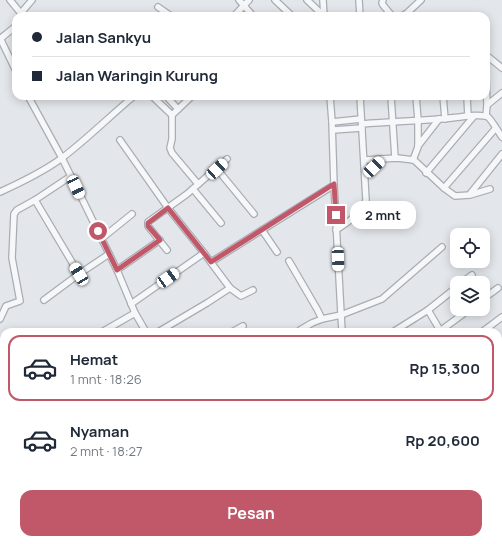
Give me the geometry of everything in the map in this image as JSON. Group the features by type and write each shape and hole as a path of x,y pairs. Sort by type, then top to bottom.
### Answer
{"street":[{"path":"10,0 20,12"},
{"path":"24,12 32,0"},
{"path":"239,0 249,12"},
{"path":"238,12 249,0"},
{"path":"275,0 288,12"},
{"path":"307,0 320,12"},
{"path":"323,0 324,12"},
{"path":"359,0 360,12"},
{"path":"383,0 382,5 388,12"},
{"path":"409,12 421,0"},
{"path":"158,7 165,12"},
{"path":"12,29 0,39 12,63"},
{"path":"490,58 502,68"},
{"path":"487,105 502,93"},
{"path":"30,100 62,158 102,238 135,314 144,328"},
{"path":"0,192 17,185 62,158 129,100"},
{"path":"159,100 172,115 172,139 170,148 172,154 198,184"},
{"path":"170,100 178,109"},
{"path":"172,115 188,100"},
{"path":"330,100 342,328"},
{"path":"336,230 352,219 365,204 367,196 360,100"},
{"path":"391,100 395,158"},
{"path":"416,100 418,147"},
{"path":"413,160 418,147 442,119 444,100"},
{"path":"426,173 471,116 468,100"},
{"path":"486,116 487,100"},
{"path":"332,122 362,124 486,116 490,118 495,129 502,137"},
{"path":"333,130 362,124"},
{"path":"444,188 495,129"},
{"path":"120,140 168,208 230,288 241,296 253,290"},
{"path":"470,194 502,154"},
{"path":"365,160 395,158 413,160 426,173 455,196 490,189"},
{"path":"167,250 148,226 148,223 193,189 227,159"},
{"path":"366,174 382,159"},
{"path":"217,169 254,214"},
{"path":"0,319 6,306 20,301 12,258 14,214 17,210 35,200 70,176"},
{"path":"211,262 334,184"},
{"path":"193,189 221,223"},
{"path":"35,200 79,274"},
{"path":"102,238 132,214"},
{"path":"262,230 277,252"},
{"path":"117,270 160,240"},
{"path":"303,328 322,319 341,315 382,299 442,247"},
{"path":"131,304 204,253"},
{"path":"44,300 109,254"},
{"path":"289,260 322,319"},
{"path":"165,328 230,288"},
{"path":"490,294 498,288"},
{"path":"399,328 428,310 450,292"},
{"path":"428,310 438,328"},
{"path":"109,328 135,314"},
{"path":"445,328 461,316"},
{"path":"488,328 502,318"},
{"path":"239,328 243,326"}],"route":[{"path":"98,231 117,270 160,240 148,226 148,223 168,208 211,262 334,184 336,215"}]}
